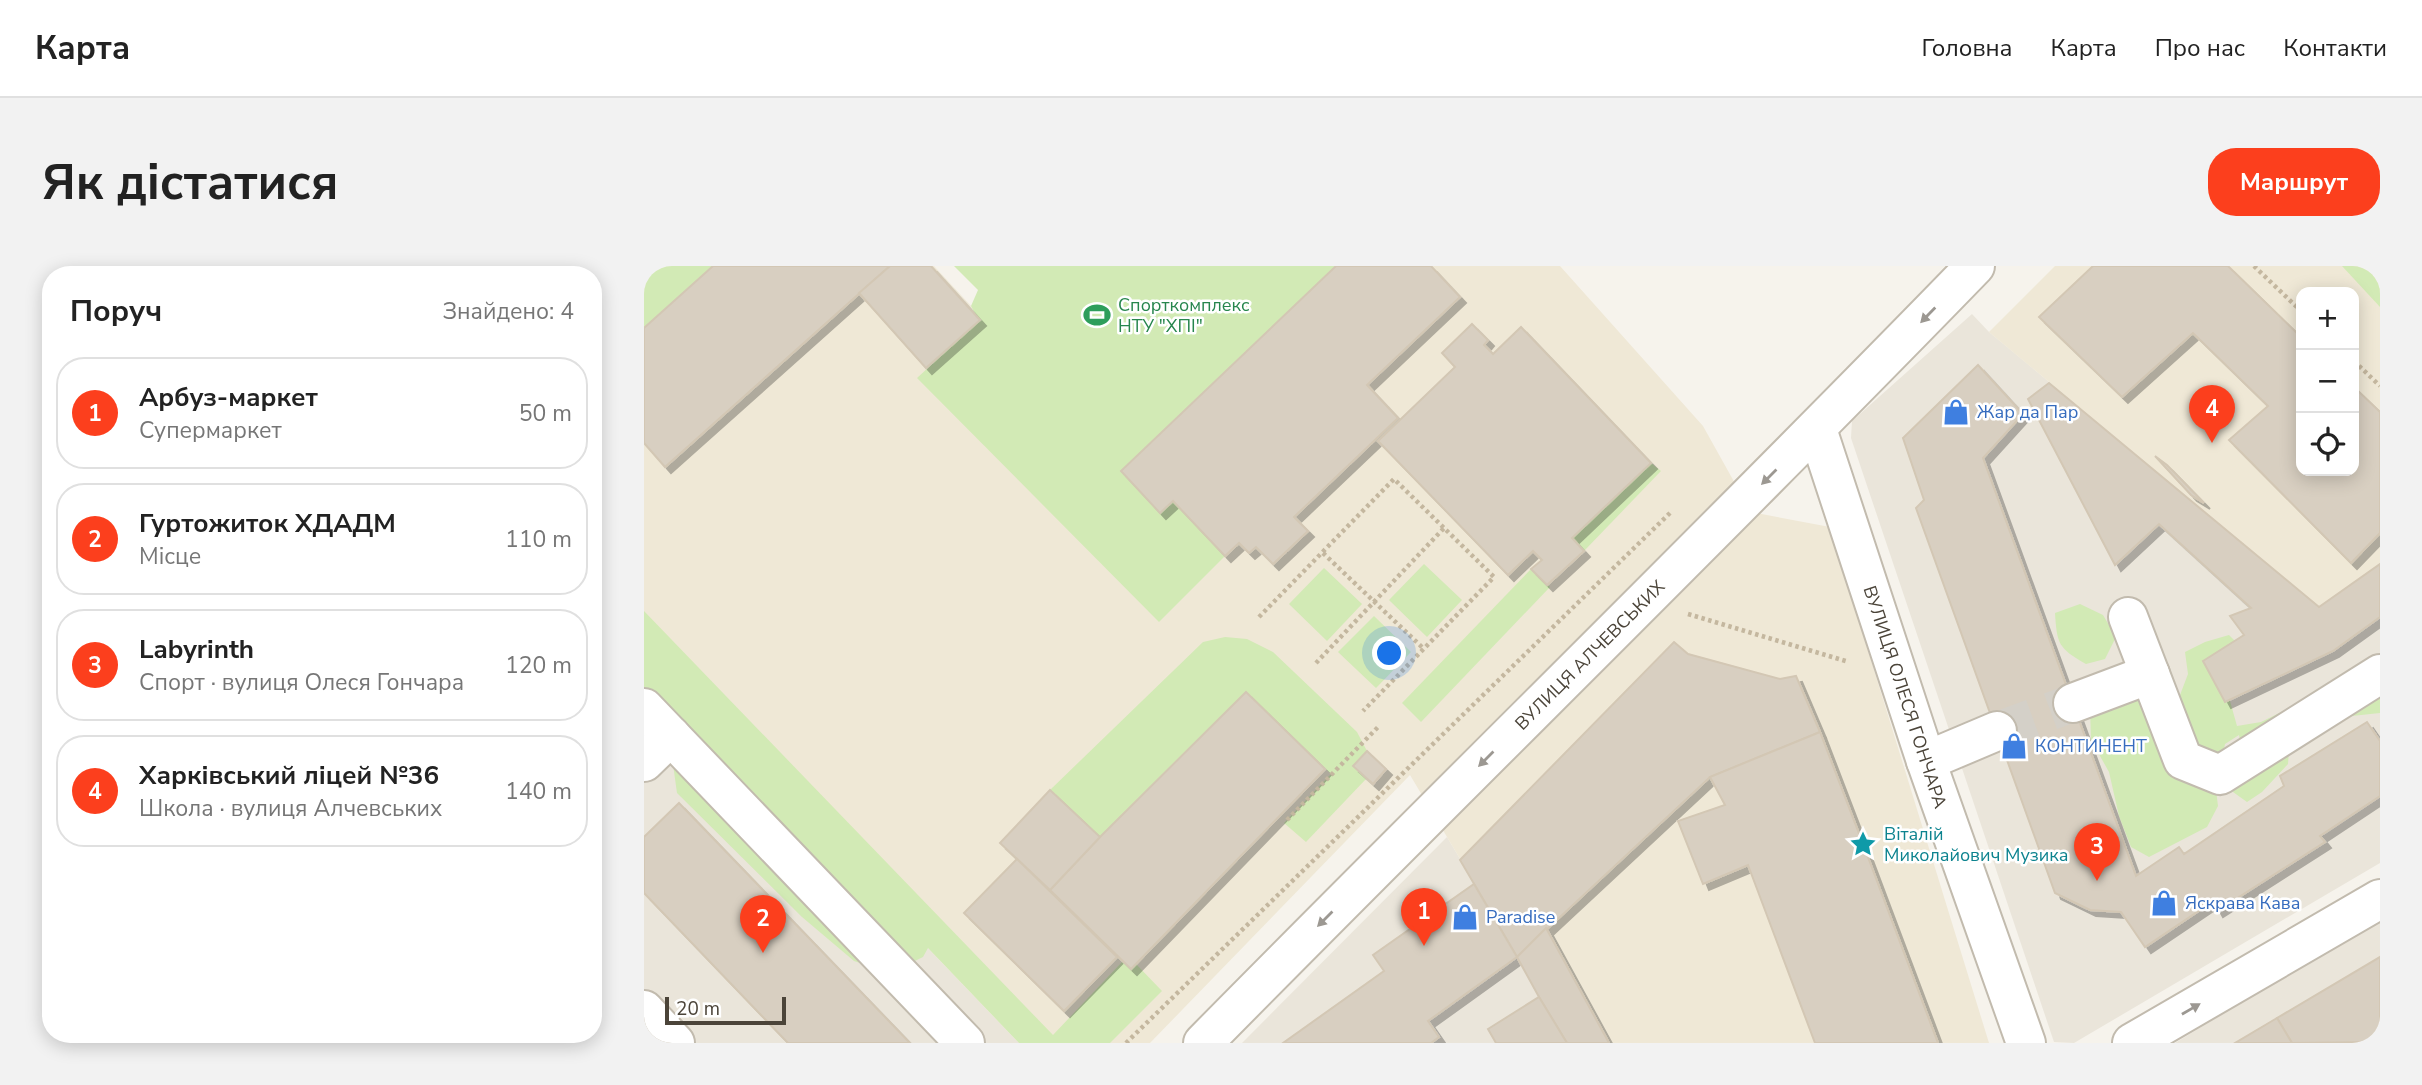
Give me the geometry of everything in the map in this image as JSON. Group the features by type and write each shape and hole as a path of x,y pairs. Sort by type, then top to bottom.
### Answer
{"street":[{"name":"ВУЛИЦЯ АЛЧЕВСЬКИХ","path":"1203,1043 1352,891 1817,429 1975,266"},
{"name":"ВУЛИЦЯ ОЛЕСЯ ГОНЧАРА","path":"1817,429 1926,761 2026,1043"},
{"path":"2129,618 2183,760 2220,775 2380,674"},
{"path":"2073,703 2150,674"},
{"path":"644,708 965,1043"},
{"path":"1926,761 1997,731"},
{"path":"644,762 671,736"},
{"path":"2132,1043 2380,899"},
{"path":"644,1010 676,1043"}],"path":[{"path":"2254,266 2296,306"},
{"path":"2359,366 2380,386"},
{"path":"1259,617 1394,479 1494,577 1363,711"},
{"path":"1126,1043 1678,506"},
{"path":"1316,663 1444,528"},
{"path":"1322,552 1424,649"},
{"path":"1688,614 1849,662"},
{"path":"1287,820 1379,726"}],"shaded area":[{"path":"715,266 934,266 1037,377 1310,266 1560,266 1703,426 1751,512 1830,527 1989,1043 1570,1043 1410,775 1150,1043 1019,1043 644,652 644,330"},
{"path":"2055,266 2380,266 2380,564 2319,607 1989,332"},
{"path":"1972,314 1989,332 2319,606 2380,564 2380,863 2074,1043 2054,1042 1851,438 1852,421"},
{"path":"644,652 1019,1043 644,1043"},
{"path":"1447,837 1570,1043 1242,1043"},
{"path":"2380,918 2380,1043 2175,1043"}],"green space":[{"path":"644,266 746,266 644,368"},
{"path":"954,266 1336,266 1121,471 1160,513 1173,501 1225,556 1159,622 917,378 979,321 971,306 978,290"},
{"path":"2342,266 2380,266 2380,307"},
{"path":"1651,463 1661,471 1584,551 1572,538"},
{"path":"1424,564 1462,600 1427,637 1389,600"},
{"path":"1324,568 1362,604 1327,641 1289,604"},
{"path":"1531,569 1550,587 1421,722 1402,703"},
{"path":"2080,604 2103,615 2116,637 2105,659 2086,664 2064,649 2058,639 2055,613"},
{"path":"644,611 1053,1035 1122,962 1131,969 1136,964 1162,991 1110,1043 1019,1043 928,948 923,957 890,973 854,961 802,917 677,793 667,721 644,695"},
{"path":"1374,616 1411,652 1376,688 1338,652"},
{"path":"2229,635 2239,645 2238,676 2230,701 2237,726 2261,722 2364,671 2380,671 2380,713 2333,718 2290,736 2288,764 2262,792 2247,802 2233,792 2232,784 2239,735 2225,744 2216,790 2218,806 2207,827 2149,857 2131,847 2119,816 2109,772 2091,740 2090,708 2104,680 2168,700 2180,695 2188,674 2185,652 2205,642"},
{"path":"1225,637 1247,639 1273,652 1357,732 1367,751 1353,766 1366,779 1306,842 1284,823 1331,774 1246,692 1100,837 1050,790 1203,642"}],"building":[{"path":"713,266 890,266 665,467 644,443 644,328"},
{"path":"890,266 931,266 980,320 926,368 859,293"},
{"path":"1336,266 1431,266 1460,297 1367,385 1398,418 1294,517 1308,531 1273,564 1256,547 1249,553 1239,543 1225,556 1173,501 1160,513 1121,471"},
{"path":"2093,266 2228,266 2296,332 2296,476 2359,476 2359,392 2380,412 2380,533 2351,563 2229,440 2268,406 2193,333 2122,397 2039,317"},
{"path":"1472,324 1488,340 1484,345 1493,354 1521,327 1651,463 1572,538 1584,551 1547,585 1531,569 1542,560 1533,551 1508,575 1378,441 1455,367 1442,353"},
{"path":"1978,365 2023,414 1983,458 2136,876 2179,847 2184,854 2284,786 2280,776 2367,722 2380,741 2380,796 2320,836 2325,842 2217,911 2212,902 2145,947 2121,912 2090,910 2055,893 1916,508 1924,500 1903,438"},
{"path":"2049,383 2319,607 2380,564 2380,617 2333,651 2225,702 2203,661 2244,635 2230,616 2251,608 2159,524 2115,565 2028,399"},
{"path":"2155,456 2167,465 2204,503 2191,495"},
{"path":"1674,642 1688,654 1780,679 1796,676 1820,732 1710,777 1517,957 1460,860"},
{"path":"1246,692 1325,769 1131,969 1050,890"},
{"path":"1820,732 1938,1043 1815,1043 1748,865 1703,884 1678,821 1725,805 1710,777"},
{"path":"1367,751 1386,769 1373,784 1353,766"},
{"path":"1050,790 1100,837 1050,890 1000,843"},
{"path":"679,803 910,1043 788,1043 760,1014 644,893 644,837"},
{"path":"1017,859 1117,957 1064,1011 964,913"},
{"path":"1474,884 1517,957 1428,1021 1439,1037 1431,1043 1283,1043 1384,971 1373,955"},
{"path":"1546,928 1609,1043 1567,1043 1517,957"},
{"path":"2380,957 2380,1042 2292,1043 2277,1018"},
{"path":"1539,997 1567,1043 1496,1043 1488,1029"},
{"path":"2277,1018 2292,1043 2235,1043"}],"tunnel":[{"path":"1997,731 2073,703"}],"place":[{"name":"Спорткомплекс НТУ \"ХПІ\"","path":"1097,315"},
{"name":"Жар да Пар","path":"1956,412"},
{"name":"Харківський ліцей №36","path":"2212,443"},
{"name":"КОНТИНЕНТ","path":"2014,746"},
{"name":"Віталій Миколайович Музика","path":"1863,844"},
{"name":"Labyrinth","path":"2097,881"},
{"name":"Яскрава Кава","path":"2164,903"},
{"name":"Paradise","path":"1465,917"},
{"name":"Арбуз-маркет","path":"1424,946"},
{"name":"Гуртожиток ХДАДМ","path":"763,953"}]}
